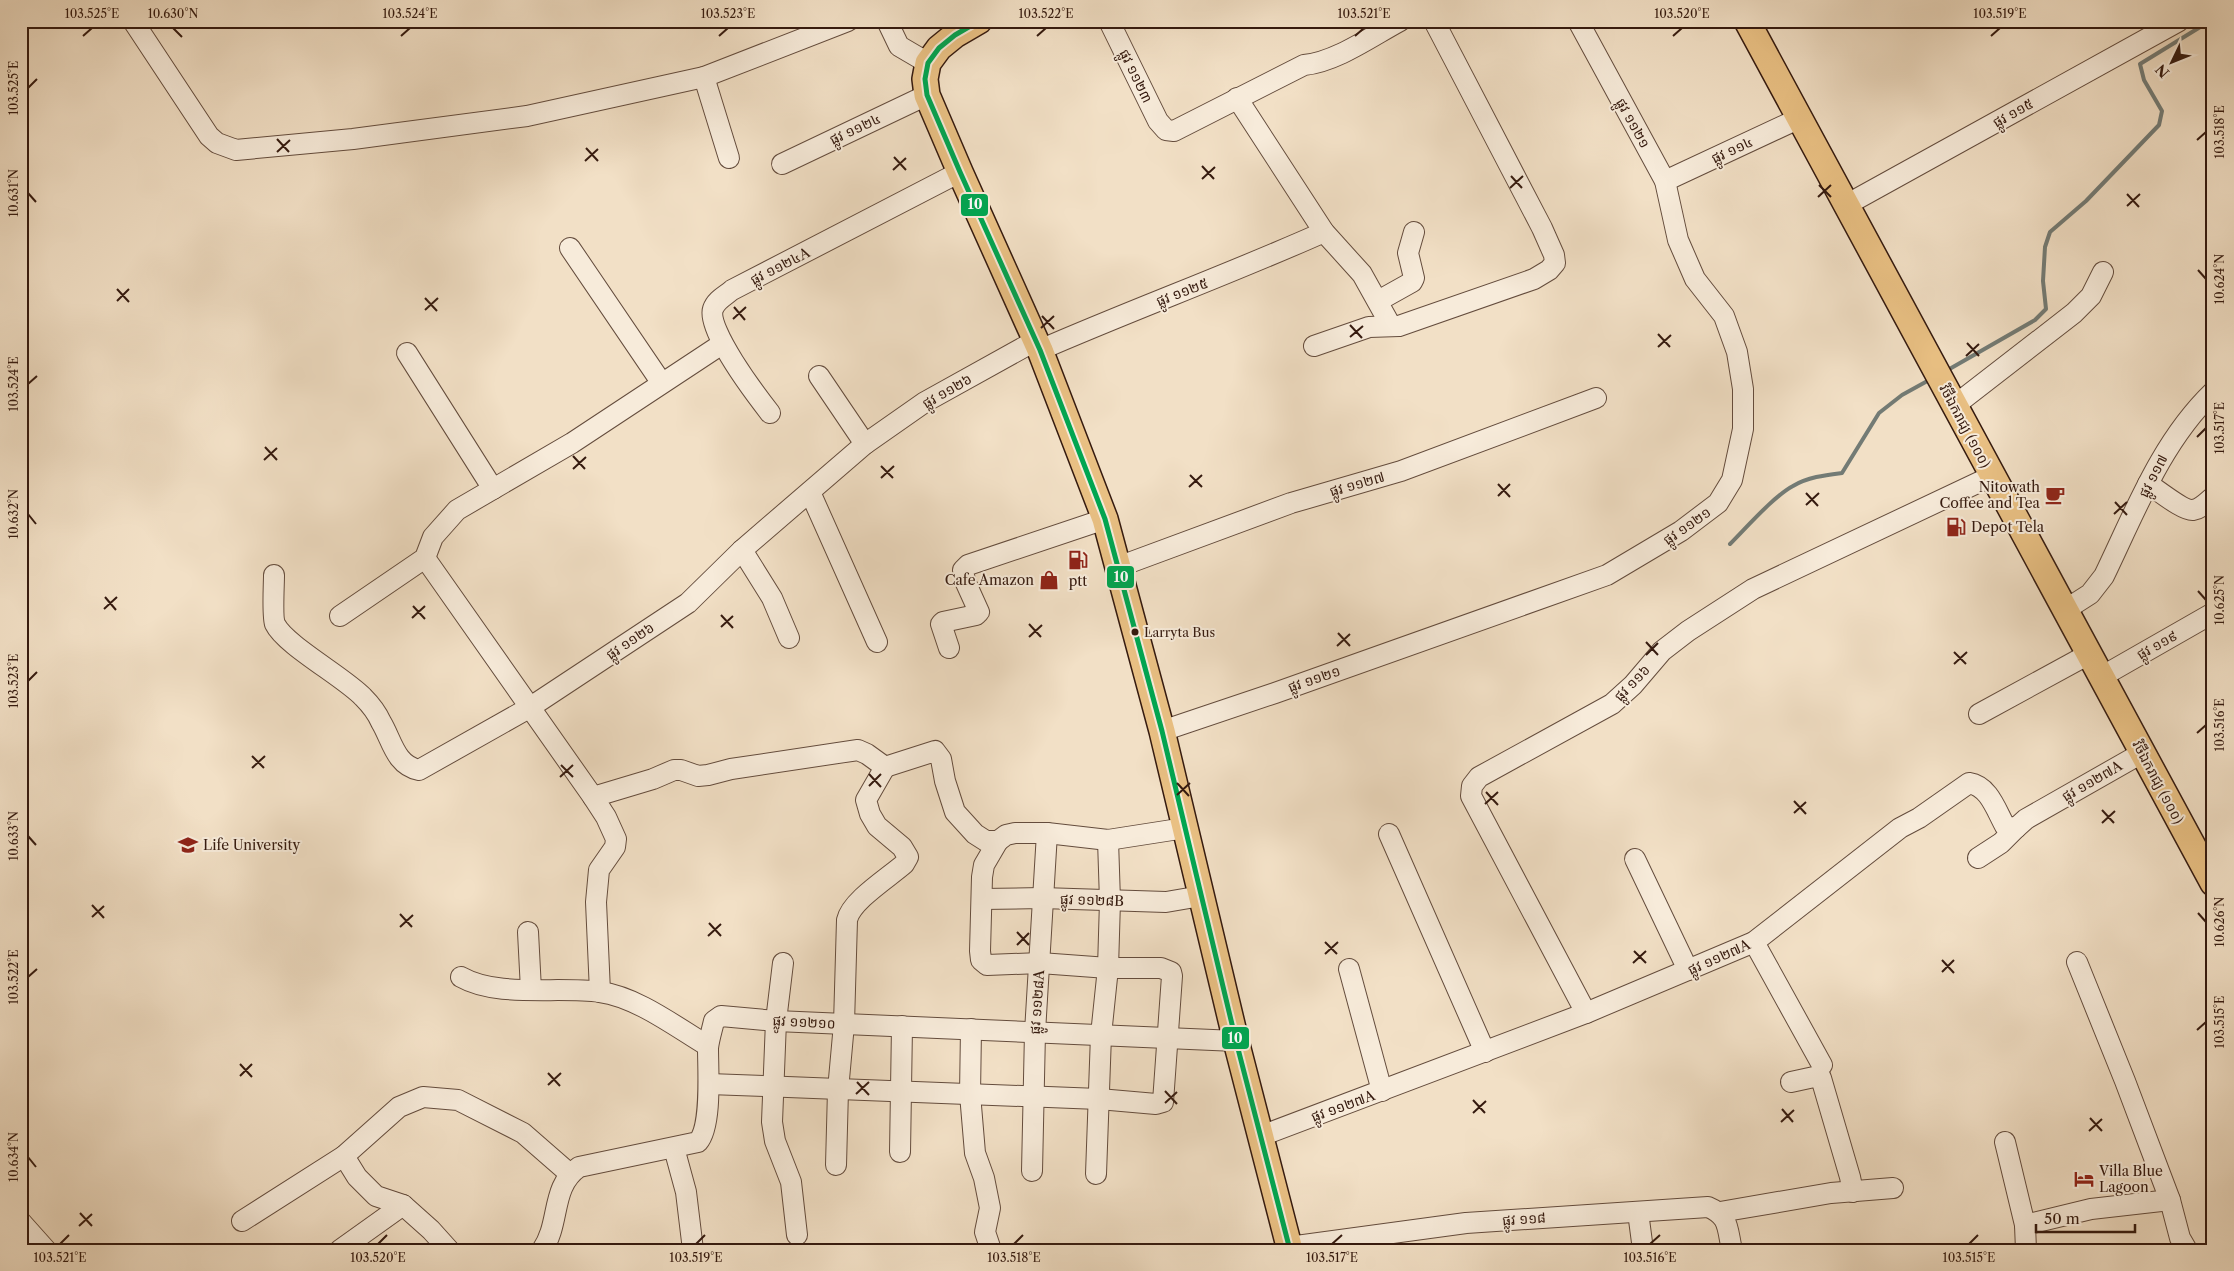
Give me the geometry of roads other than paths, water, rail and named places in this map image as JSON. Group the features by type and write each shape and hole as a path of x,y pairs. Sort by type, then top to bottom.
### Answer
{"main road":[{"path":"979,21 955,35 939,48 928,63 925,79 927,94 1037,346 1105,519 1154,699 1236,1041 1290,1248"},
{"name":"វិថីឯករាជ្យ (១០០)","path":"1747,21 2213,883"}],"street":[{"path":"133,21 209,136 217,143 236,150 354,139 527,116 704,77 848,21"},
{"path":"887,21 899,46 928,63"},
{"name":"ផ្លូវ ១១២៣","path":"1109,21 1158,121 1166,130 1174,130 1236,98"},
{"path":"1391,326 1362,274 1324,232 1236,98 1304,65 1318,64 1400,21"},
{"path":"1314,346 1369,327 1399,326 1534,279 1549,270 1555,263 1554,255 1542,228 1434,21"},
{"name":"ផ្លូវ ១១២១","path":"1162,731 1606,575 1681,531 1718,503 1732,480 1743,429 1743,389 1738,352 1724,316 1695,279 1678,240 1665,182 1578,21"},
{"name":"ផ្លូវ ១១៥","path":"1846,205 2179,21"},
{"path":"704,77 729,158"},
{"name":"ផ្លូវ ១១២៤","path":"782,164 927,94"},
{"name":"ផ្លូវ ១១៤","path":"1665,182 1800,118"},
{"name":"ផ្លូវ ១១២៤A","path":"770,413 722,344 715,327 712,310 717,300 732,290 960,172"},
{"name":"ផ្លូវ ១១២៥","path":"1037,346 1208,282 1324,232"},
{"path":"1378,301 1412,282 1414,278 1408,253 1414,232"},
{"path":"570,248 661,382"},
{"path":"1950,397 2074,313 2090,296 2103,272"},
{"path":"340,616 425,558 433,537 457,510 572,443 661,382 722,344"},
{"name":"ផ្លូវ ១១២៦","path":"274,575 275,624 286,638 364,698 381,722 392,748 402,762 411,768 419,770 529,708 688,603 742,550 865,444 925,402 1037,346"},
{"path":"407,353 493,489"},
{"path":"819,376 865,444"},
{"name":"ផ្លូវ ១១៧","path":"2065,610 2090,594 2104,576 2171,441 2193,411 2213,392"},
{"name":"ផ្លូវ ១១២៧","path":"1118,567 1291,503 1401,471 1596,398"},
{"name":"ផ្លូវ ១១៦","path":"1586,1014 1471,796 1472,786 1479,777 1612,704 1633,685 1662,651 1688,631 1753,590 1992,476"},
{"path":"2148,484 2183,508 2192,510 2202,507 2213,497"},
{"path":"810,492 877,642"},
{"path":"949,648 941,624 976,615 979,612 966,581 964,570 968,565 1105,519"},
{"path":"742,550 772,598 789,638"},
{"path":"425,558 606,817 616,839 615,847 599,870 596,902 600,992"},
{"name":"ផ្លូវ ១១៩","path":"2101,677 2213,614"},
{"path":"1979,714 2089,654"},
{"path":"592,797 653,779 674,770 681,770 698,776 708,775 732,769 858,750 867,754 884,767"},
{"path":"836,1165 838,1090 844,1024 846,920 849,912 858,901 904,864 908,857 902,847 877,826 866,800 884,767 935,751 941,759 945,781 955,812 975,834 986,841 998,841"},
{"name":"ផ្លូវ ១១២៧A","path":"1261,1136 1586,1014 1754,942 1900,828 1919,818 1969,783 1978,785 1984,790 2005,826 2016,828 2026,819 2142,753"},
{"path":"709,1084 1033,1096 1156,1104 1163,1102 1171,972 1160,968 1108,968 1040,963 987,965 981,960 980,951 982,877 984,866 998,841 1006,835 1015,833 1047,833 1108,840 1185,828"},
{"path":"1978,858 2001,843 2016,828"},
{"name":"ផ្លូវ ១១២៨A","path":"1032,1171 1035,1032 1047,833"},
{"path":"1390,834 1485,1052"},
{"path":"1096,1174 1101,1035 1108,968 1110,901 1108,840"},
{"path":"1635,859 1688,970"},
{"name":"ផ្លូវ ១១២៨B","path":"982,899 1042,898 1166,902 1201,896"},
{"path":"528,932 531,990"},
{"path":"1754,942 1822,1065"},
{"path":"2077,962 2125,1081 2170,1200 2180,1238 2187,1250"},
{"path":"783,963 776,1021 772,1122 775,1141 791,1182 797,1234"},
{"path":"1349,969 1382,1091"},
{"path":"462,977 477,985 531,990 600,992 627,998 708,1046"},
{"name":"ផ្លូវ ១១២១០","path":"570,1174 579,1167 698,1142 704,1135 709,1084 708,1046 714,1021 721,1016 776,1021 1236,1041"},
{"path":"900,1152 902,1026"},
{"path":"971,1029 970,1094 974,1153 984,1178 990,1208 985,1232 991,1250"},
{"path":"1791,1082 1814,1077 1820,1078 1853,1192"},
{"path":"242,1221 344,1156 399,1107 424,1096 458,1100 523,1133 570,1174 562,1184 550,1239 542,1250"},
{"path":"2004,1142 2025,1225 2026,1250"},
{"path":"674,1148 686,1192 693,1250"},
{"path":"344,1156 357,1177 376,1196 403,1205 431,1230 449,1250"},
{"name":"ផ្លូវ ១១៨","path":"1290,1248 1466,1222 1708,1207 1720,1212 1832,1193 1893,1188"},
{"path":"2025,1225 2091,1210 2170,1200"},
{"path":"340,1250 403,1205"},
{"path":"1638,1212 1642,1250"},
{"path":"1720,1212 1726,1223 1732,1250"},
{"path":"21,1222 46,1250"}],"waterway":[{"path":"1946,371 2035,320 2046,309 2043,281 2045,247 2050,232 2086,201 2159,125 2162,111 2144,80 2140,64 2210,21"},
{"path":"1730,544 1785,491 1811,478 1842,473 1879,413 1902,395 1931,379"}],"place":[{"name":"Nitowath Coffee and Tea","path":"2055,495"},
{"name":"Depot Tela","path":"1956,527"},
{"name":"ptt","path":"1078,560"},
{"name":"Cafe Amazon","path":"1049,580"},
{"name":"Larryta Bus","path":"1135,632"},
{"name":"Life University","path":"188,845"},
{"name":"Villa Blue Lagoon","path":"2084,1179"}]}
